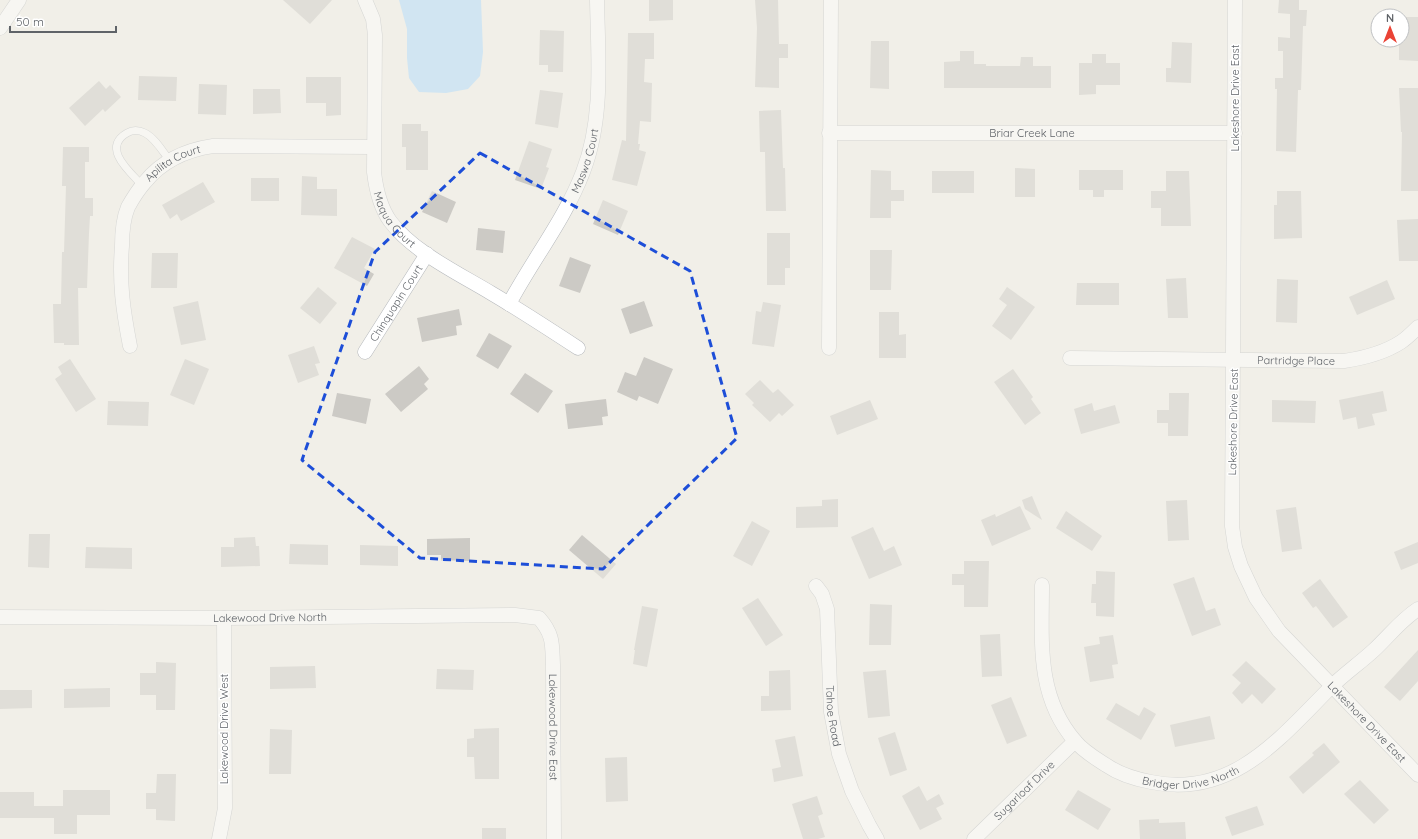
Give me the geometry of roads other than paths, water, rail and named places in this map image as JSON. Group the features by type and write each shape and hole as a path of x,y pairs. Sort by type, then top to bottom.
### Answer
{"street":[{"path":"0,28 19,0"},
{"name":"Maqua Court","path":"366,0 373,19 375,35 374,172 376,188 390,220 403,235 427,254 578,348"},
{"name":"Maswa Court","path":"509,304 553,233 584,171 596,117 598,79 597,0"},
{"path":"829,348 831,0"},
{"name":"Lakeshore Drive East","path":"1235,0 1232,526 1235,547 1241,566 1256,598 1279,631 1418,775"},
{"name":"Briar Creek Lane","path":"830,133 1235,133"},
{"name":"Apilita Court","path":"130,346 121,286 123,229 128,208 136,192 163,164 189,151 213,146 373,147"},
{"name":"Chinquapin Court","path":"365,352 427,254"},
{"name":"Partridge Place","path":"1070,358 1233,361 1344,361 1361,358 1383,351 1402,342 1418,328"},
{"name":"Tahoe Road","path":"816,586 822,594 827,610 831,712 839,754 852,791 877,839"},
{"name":"Bridger Drive North","path":"1042,586 1043,667 1046,684 1057,714 1075,741 1092,756 1112,769 1137,779 1166,785 1197,784 1221,777 1249,763 1272,746 1332,686 1374,650 1407,616 1418,609"},
{"name":"Lakewood Drive North","path":"0,617 224,618 515,615 539,618"},
{"name":"Lakewood Drive West","path":"219,839 225,808 224,618"},
{"name":"Lakewood Drive East","path":"539,618 547,627 551,638 553,665 554,839"},
{"name":"Sugarloaf Drive","path":"974,839 1075,741"}],"lane":[{"path":"142,185 124,167 118,157 116,149 122,136 131,131 145,132 170,160"}],"water":[{"path":"399,0 481,0 483,52 480,76 468,89 446,93 419,92 409,78 407,29"}]}
